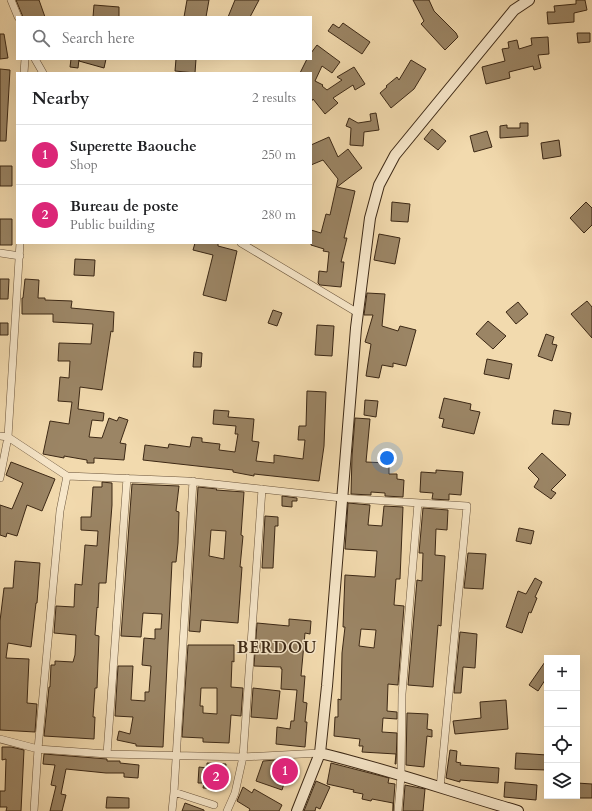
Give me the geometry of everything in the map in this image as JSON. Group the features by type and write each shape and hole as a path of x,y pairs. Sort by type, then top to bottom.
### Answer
{"main road":[{"path":"297,811 320,753 328,678 358,313 370,218 379,185 395,155 514,10 529,0"},
{"path":"320,753 360,762 401,776 518,811"}],"street":[{"path":"11,0 18,16"},
{"path":"24,72 25,60"},
{"path":"36,60 42,72"},
{"path":"0,478 8,437 20,244"},
{"path":"243,244 358,313"},
{"path":"0,253 20,256"},
{"path":"0,436 8,437 67,476 193,481 342,498 467,506 440,788"},
{"path":"34,811 38,750 60,511 67,476"},
{"path":"107,754 127,478"},
{"path":"172,811 177,756 193,481"},
{"path":"227,811 235,793 243,757 262,489"},
{"path":"398,811 401,776 402,694 418,503"},
{"path":"0,739 38,750 107,754 243,757 320,753"},
{"path":"174,792 214,805"}],"building":[{"path":"16,0 39,0 45,16 23,16"},
{"path":"187,0 209,0 206,16 184,16"},
{"path":"235,0 259,0 251,16 228,16"},
{"path":"413,0 429,0 434,11 456,33 458,37 445,50 421,24 424,21"},
{"path":"576,0 585,0 587,10 574,13 574,22 548,24 547,12 555,12 554,6 576,4"},
{"path":"94,5 119,7 119,16 93,16"},
{"path":"343,23 370,42 362,54 328,31 333,24 339,28"},
{"path":"577,33 590,33 590,42 578,43"},
{"path":"0,34 4,34 8,58 0,59"},
{"path":"548,37 549,54 538,55 541,68 534,70 533,66 509,72 510,78 486,84 482,67 505,61 502,49 509,48 508,42 517,40 519,49 532,45 531,38"},
{"path":"317,45 340,62 332,73 322,66 315,81 323,85 322,86 327,90 342,80 337,77 354,67 365,84 355,90 353,85 333,98 338,103 325,114 313,99 312,100 312,72 300,72 306,60 312,60 312,52"},
{"path":"71,60 79,60 78,68 70,67"},
{"path":"80,60 106,60 104,68"},
{"path":"176,60 196,60 195,72 175,71"},
{"path":"411,60 426,69 414,89 391,108 380,93 397,77 399,80"},
{"path":"0,69 10,70 6,141 0,141"},
{"path":"376,113 379,130 364,132 363,146 350,145 351,128 346,126 349,118 358,123 371,121 370,114"},
{"path":"520,123 528,123 528,136 500,138 500,126 507,125 507,128 520,128"},
{"path":"432,129 446,141 438,150 424,139"},
{"path":"487,131 492,147 474,152 470,136"},
{"path":"329,137 338,157 348,149 362,168 337,187 355,191 344,238 347,238 341,262 344,262 341,287 320,285 318,283 319,271 327,272 329,252 323,251 324,249 311,245 312,230 321,233 326,214 330,215 338,179 323,160 312,165 312,145"},
{"path":"559,140 561,156 543,159 541,143"},
{"path":"0,166 12,166 12,186 0,186"},
{"path":"392,202 410,204 408,222 391,221"},
{"path":"586,202 592,208 592,225 584,233 570,218"},
{"path":"0,219 12,219 12,245 0,245"},
{"path":"379,234 400,238 395,264 374,260"},
{"path":"195,244 218,244 218,246 237,251 226,301 203,295 213,255 193,250"},
{"path":"75,259 95,260 94,276 74,275"},
{"path":"0,279 9,279 8,299 0,299"},
{"path":"25,279 39,280 38,298 45,298 45,300 72,301 71,308 114,312 113,332 111,331 102,390 80,387 78,409 104,413 103,421 92,420 89,437 102,438 109,418 117,421 119,417 128,420 120,443 126,444 124,460 94,458 94,463 87,463 87,460 43,454 50,421 69,424 72,402 58,401 60,377 69,378 70,361 58,361 59,343 91,344 93,324 53,322 53,314 22,314 22,298"},
{"path":"367,293 385,294 382,326 398,331 400,326 416,330 406,366 393,363 393,367 382,365 379,378 366,376 371,344 365,342 373,315 364,315"},
{"path":"587,301 592,307 592,338 571,314"},
{"path":"518,302 528,314 516,324 506,312"},
{"path":"273,310 282,313 277,326 268,323"},
{"path":"488,321 506,336 493,349 476,334"},
{"path":"0,323 8,323 8,335 0,335"},
{"path":"317,325 334,326 332,356 315,355"},
{"path":"546,334 554,337 552,344 557,345 552,361 538,356"},
{"path":"194,352 202,353 201,367 193,367"},
{"path":"487,359 512,364 509,379 484,374"},
{"path":"307,391 326,392 324,446 319,481 254,474 254,476 233,472 233,470 143,460 145,445 168,448 169,444 190,447 192,437 202,438 202,442 220,444 219,450 235,452 238,434 235,434 236,426 213,424 214,410 229,411 228,417 254,419 252,441 259,442 256,461 274,463 274,455 303,459 305,440 298,440 299,426 306,426"},
{"path":"444,398 471,404 470,410 480,412 474,434 442,427 444,419 439,418"},
{"path":"365,400 378,401 376,417 364,415"},
{"path":"554,410 571,413 569,425 552,424"},
{"path":"355,418 370,419 366,462 389,463 389,474 397,474 397,479 404,480 403,497 385,496 385,493 371,492 371,495 351,494"},
{"path":"542,453 566,475 551,490 556,493 551,499 534,487 539,479 528,468"},
{"path":"11,462 55,479 42,511 27,505 17,536 7,533 6,537 0,535 0,505 12,509 23,483 6,475"},
{"path":"436,470 463,472 461,495 449,494 449,500 432,499 433,493 420,492 421,472 436,473"},
{"path":"102,482 112,483 112,505 106,583 99,583 98,608 97,607 95,635 99,636 97,688 95,688 93,717 95,717 94,739 44,736 51,665 55,665 55,661 73,662 75,655 76,635 54,633 56,606 74,607 75,584 82,585 85,545 97,546 98,531 81,530 81,517 91,517 93,487 102,487"},
{"path":"132,484 179,486 176,511 179,512 178,543 176,562 172,562 163,747 136,746 136,744 117,740 119,731 130,734 133,717 115,716 118,666 133,666 131,700 145,701 145,692 149,692 151,666 142,665 144,638 155,639 155,629 161,629 162,614 143,613 141,637 121,636"},
{"path":"198,487 244,492 241,535 243,536 240,567 242,567 238,623 201,620 200,632 189,631","holes":["211,530 226,531 224,559 209,556"]},
{"path":"282,496 297,498 297,501 292,501 292,507 282,506"},
{"path":"348,503 370,505 368,525 382,526 384,506 403,507 400,579 396,579 394,605 404,606 398,685 388,684 387,711 397,712 397,719 383,718 382,732 397,733 396,764 396,754 362,752 363,746 359,746 360,739 334,736 335,717 338,717 338,699 341,700 342,653 345,627 343,627 345,575 375,577 377,551 345,549","holes":["361,629 376,630 374,648 359,646"]},
{"path":"423,508 448,510 447,530 436,529 435,555 445,556 441,626 438,625 433,687 408,685 417,580 422,581 423,553 419,553"},
{"path":"265,516 278,517 278,526 275,526 273,568 262,568"},
{"path":"519,528 534,531 531,544 516,541"},
{"path":"468,553 486,554 483,589 464,588"},
{"path":"15,561 40,563 37,603 31,647 8,643 6,658 29,659 27,703 37,704 35,732 0,730 0,621 4,588 13,588"},
{"path":"535,578 542,582 522,633 506,627 518,591 526,594"},
{"path":"289,619 311,621 310,634 305,633 301,676 305,676 303,702 307,703 305,747 276,744 277,727 290,729 291,721 294,721 297,690 281,689 281,667 254,666 257,623 289,626"},
{"path":"460,632 477,634 475,668 463,667 461,693 454,693"},
{"path":"188,645 234,645 234,662 232,661 231,687 243,688 241,716 231,715 229,743 203,742 203,738 182,737","holes":["201,688 217,688 217,714 203,713 203,706 200,706"]},
{"path":"544,663 544,682 538,691 529,685"},
{"path":"253,688 280,691 277,719 251,717"},
{"path":"506,700 508,729 455,734 453,721 481,718 480,702"},
{"path":"407,713 428,714 427,729 432,730 432,737 427,736 424,767 406,765"},
{"path":"2,747 11,747 24,750 21,811 6,811 7,807 0,807 0,791 5,791 6,759 2,760"},
{"path":"450,750 457,751 456,762 461,763 460,765 499,768 498,783 460,780 460,782 446,778"},
{"path":"516,753 544,755 544,770 515,769"},
{"path":"44,754 107,759 107,761 120,761 120,763 139,765 138,778 124,777 124,773 106,773 66,769 61,794 66,795 62,811 50,811 56,786 51,785 55,765 43,764"},
{"path":"276,760 297,767 293,779 286,777 282,790 256,781 263,761"},
{"path":"207,763 226,764 224,789 203,788 204,783 198,783 199,767 207,768"},
{"path":"331,763 389,778 388,783 395,784 393,811 393,803 372,799 371,801 362,799 363,794 353,792 354,790 327,784"},
{"path":"316,781 330,787 320,809 316,807 315,811 304,811"},
{"path":"505,782 537,785 536,800 504,797"},
{"path":"580,783 592,784 592,798 580,798"},
{"path":"405,785 425,789 423,811 403,811"},
{"path":"243,787 252,793 254,789 282,805 279,811 249,811 250,809 237,801"},
{"path":"107,797 129,798 129,808 106,808"},
{"path":"185,803 204,810 204,811 182,811"}],"place":[{"name":"Superette Baouche","path":"285,771"},
{"name":"Bureau de poste","path":"216,777"}],"district":[{"name":"BERDOU","path":"277,648"}]}
